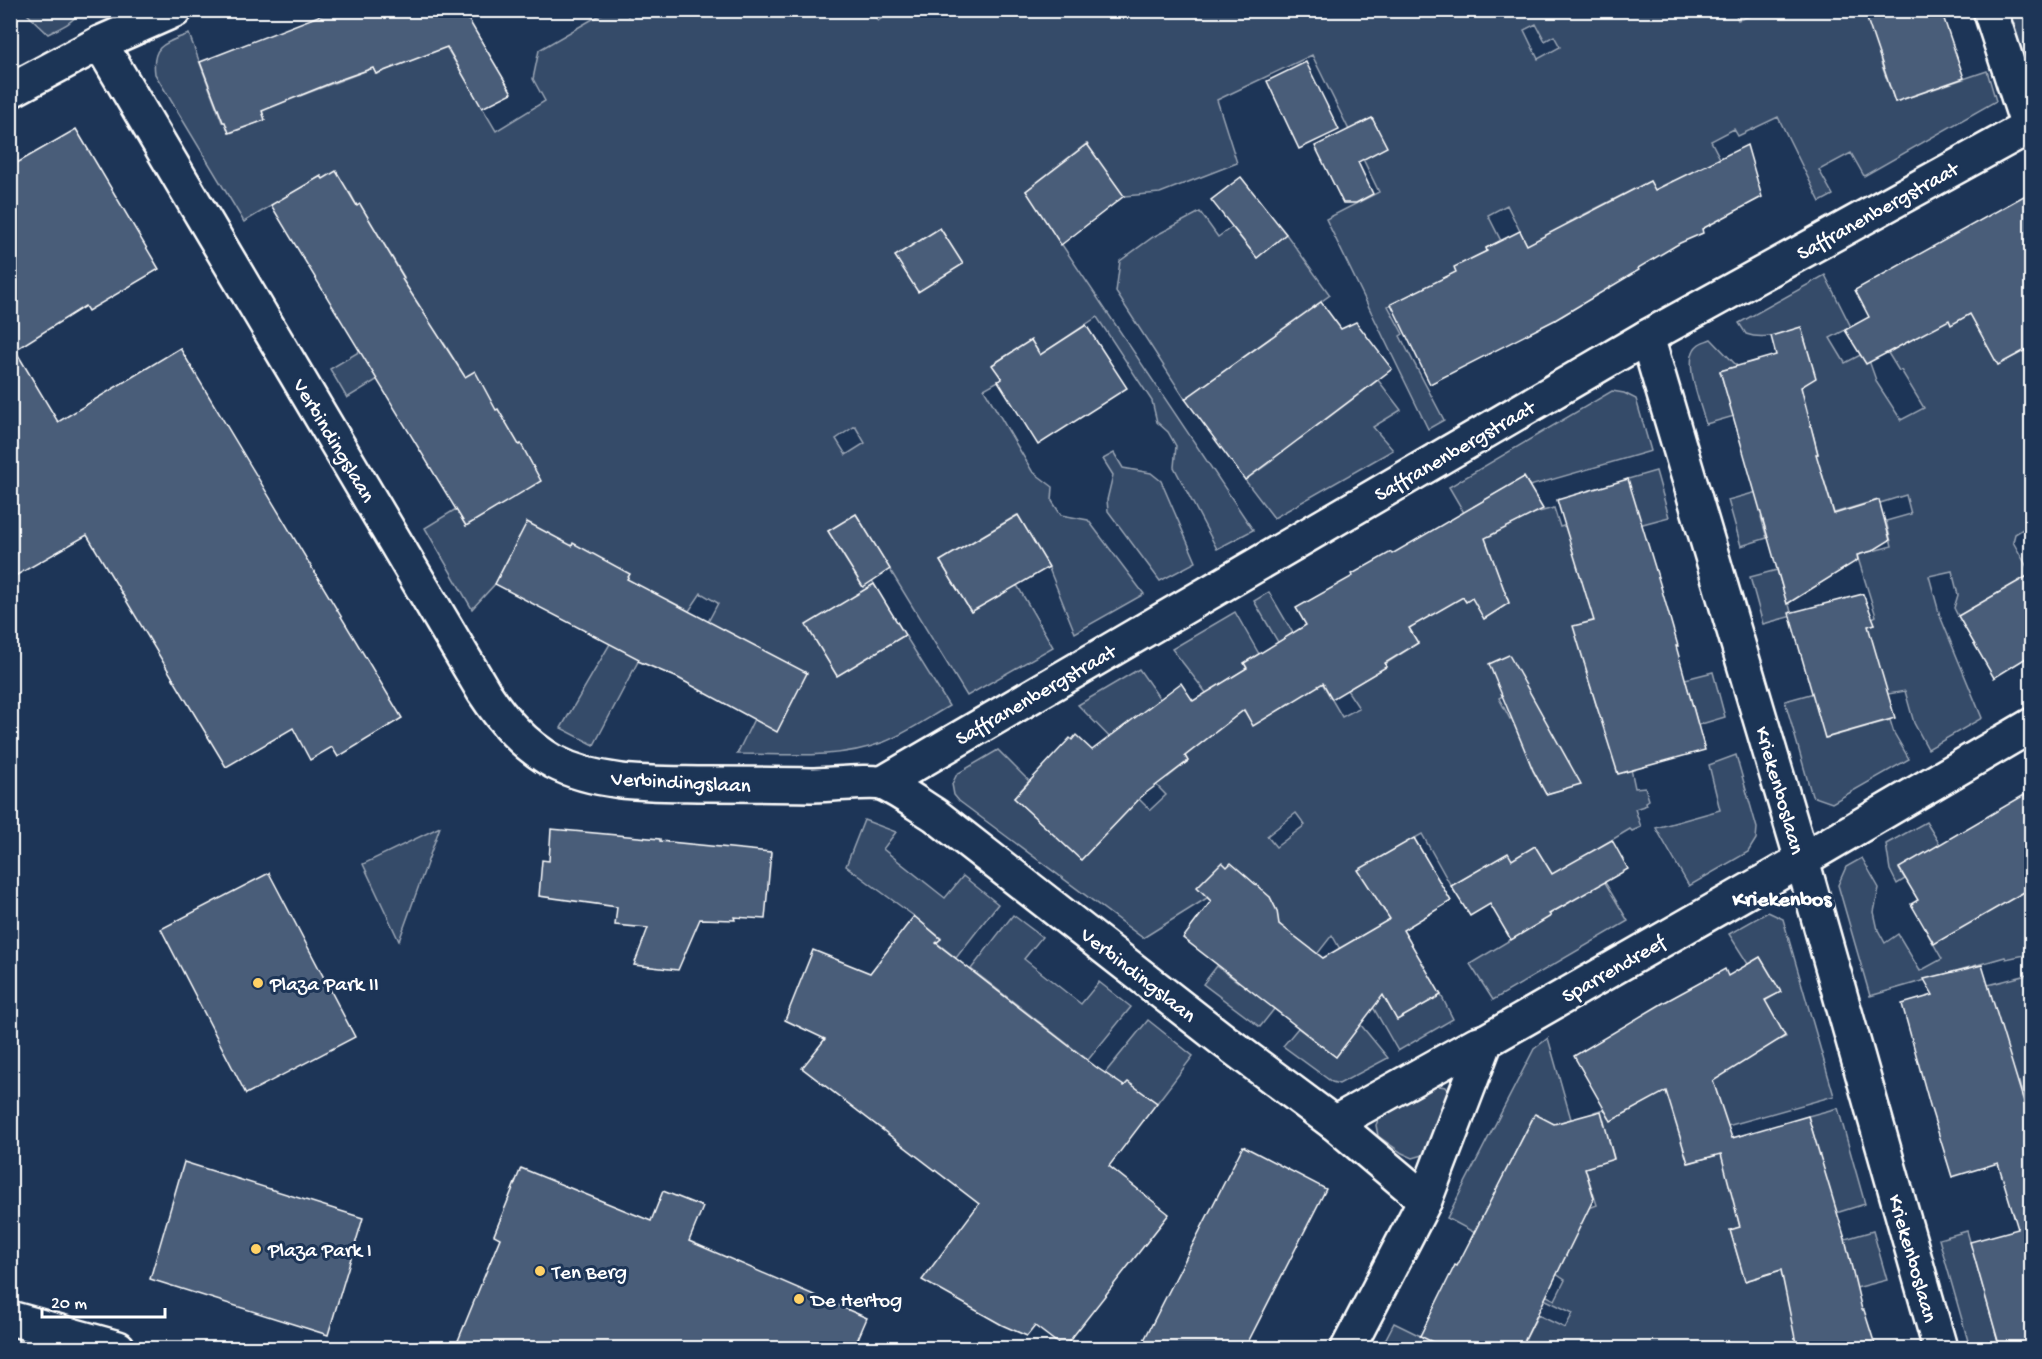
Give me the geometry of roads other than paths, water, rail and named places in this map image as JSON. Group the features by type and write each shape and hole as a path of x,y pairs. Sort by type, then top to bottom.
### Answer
{"street":[{"path":"10,91 100,43 134,18 175,10"},
{"path":"1990,10 2030,126"},
{"name":"Verbindingslaan","path":"100,43 484,692 515,734 554,762 582,773 619,781 883,783 934,815 1223,1040 1334,1123 1425,1200"},
{"name":"Saffranenbergstraat","path":"883,783 1647,337 2030,126"},
{"name":"Kriekenboslaan","path":"1647,337 1802,860 1940,1348"},
{"name":"Sparrendreef","path":"1486,1041 1802,860 2031,725"},
{"path":"1334,1123 1486,1041"},
{"path":"1348,1348 1425,1200 1486,1041"},
{"path":"10,1318 118,1348"}],"place":[{"name":"Plaza Park II","path":"258,983"},
{"name":"Plaza Park I","path":"256,1249"},
{"name":"Ten Berg","path":"540,1271"},
{"name":"De Hertog","path":"799,1299"}],"district":[{"name":"Kriekenbos","path":"1782,897"}]}
